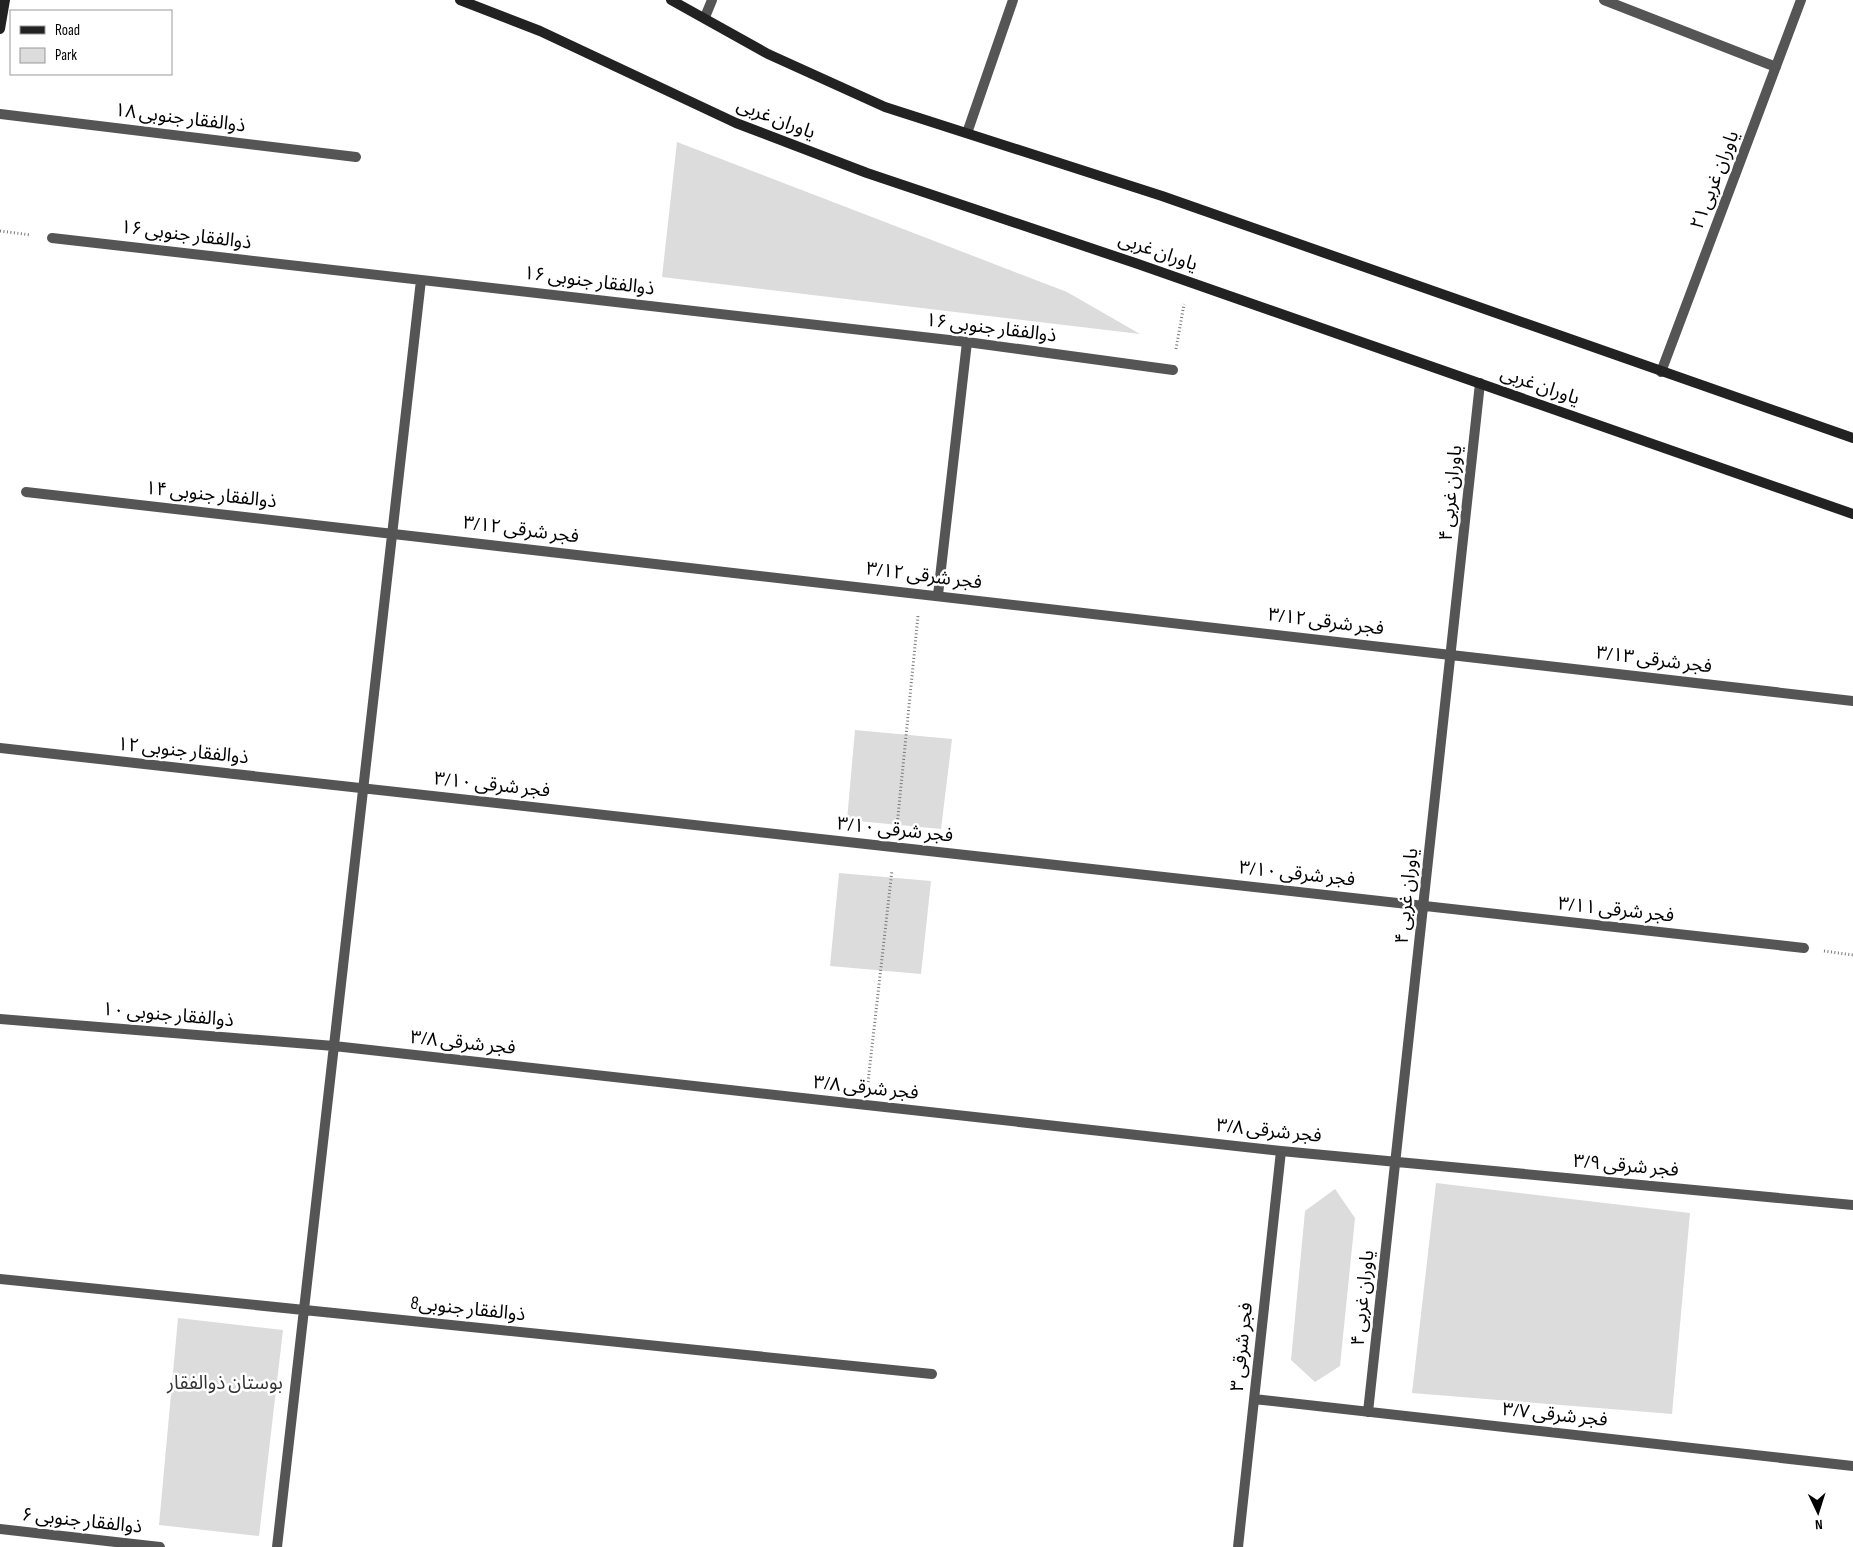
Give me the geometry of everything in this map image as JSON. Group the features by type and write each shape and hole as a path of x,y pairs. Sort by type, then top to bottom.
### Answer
{"main road":[{"path":"0,29 1,14 5,0"},
{"name":"یاوران غربی","path":"460,0 540,31 736,123 867,173 1188,281 1853,514"},
{"path":"671,0 705,17 768,54 885,107 1171,199 1853,438"}],"street":[{"path":"705,17 712,0"},
{"path":"967,133 1013,0"},
{"path":"1604,0 1776,67"},
{"name":"یاوران غربی۲۱","path":"1661,372 1801,0"},
{"name":"۱۸ ذوالفقار جنوبی","path":"0,114 356,157"},
{"name":"۱۶ ذوالفقار جنوبی","path":"52,238 967,342 1173,370"},
{"path":"277,1547 421,280"},
{"path":"938,595 967,342"},
{"name":"۴ یاوران غربی","path":"1368,1412 1480,383"},
{"name":"۱۴ ذوالفقار جنوبی","path":"26,492 392,532"},
{"name":"۳/۱۲ فجر شرقی","path":"392,532 1451,654"},
{"name":"۳/۱۳ فجر شرقی","path":"1451,654 1853,701"},
{"name":"۱۲ ذوالفقار جنوبی","path":"0,748 363,788"},
{"name":"۳/۱۰ فجر شرقی","path":"363,788 1423,906"},
{"name":"۳/۱۱ فجر شرقی","path":"1423,906 1804,948"},
{"name":"۱۰ ذوالفقار جنوبی","path":"0,1019 334,1046"},
{"name":"۳/۸ فجر شرقی","path":"334,1046 1395,1162"},
{"name":"۳ فجر شرقی","path":"1238,1547 1281,1151"},
{"name":"۳/۹ فجر شرقی","path":"1395,1162 1853,1205"},
{"name":"8ذوالفقار جنوبی","path":"0,1279 932,1374"},
{"name":"۳/۷ فجر شرقی","path":"1254,1400 1853,1466"},
{"name":"۶ ذوالفقار جنوبی","path":"0,1529 160,1547"}],"path":[{"path":"0,231 52,238"},
{"path":"1173,370 1188,281"},
{"path":"866,1105 920,593"},
{"path":"1804,948 1853,955"}],"green space":[{"path":"677,142 1067,292 1140,334 662,277"},
{"path":"855,730 952,739 941,829 847,820"},
{"path":"839,873 931,881 921,974 830,966"},
{"path":"1436,1183 1690,1213 1672,1414 1412,1393"},
{"path":"1335,1189 1355,1218 1340,1366 1315,1382 1291,1360 1305,1211"},
{"name":"بوستان ذوالفقار","path":"178,1318 283,1330 259,1536 159,1525"}]}
